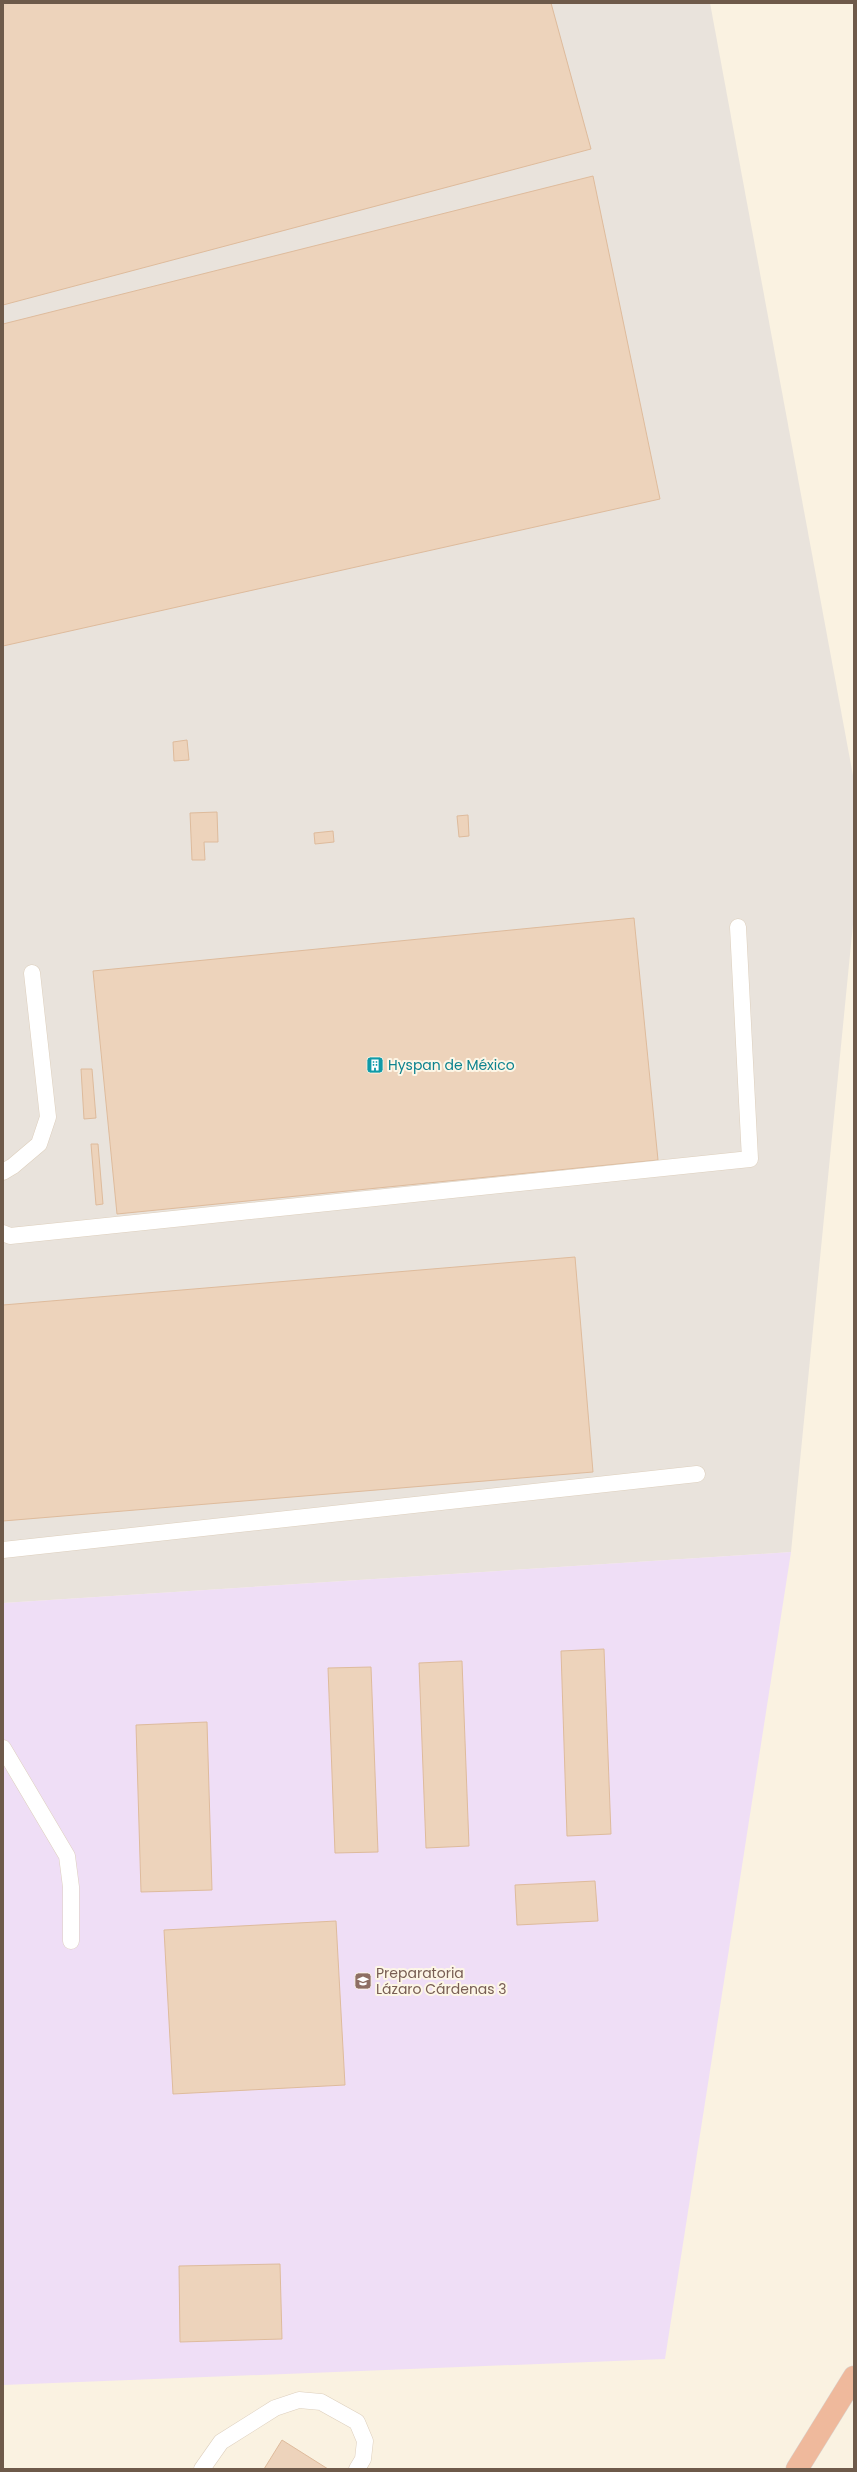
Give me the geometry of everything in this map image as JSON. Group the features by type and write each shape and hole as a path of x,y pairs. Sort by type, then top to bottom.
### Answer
{"highway":[{"path":"797,2469 854,2377"},
{"path":"821,2429 854,2400"}],"lane":[{"path":"3,1233 10,1236 750,1159 738,927"},
{"path":"3,1172 14,1166 38,1144 48,1117 32,973"},
{"path":"3,1550 697,1474"},
{"path":"3,1748 67,1856 71,1887 71,1941"},
{"path":"202,2469 221,2442 275,2408 298,2400 321,2402 357,2422 365,2441 363,2459 357,2469"}],"shaded area":[{"path":"3,3 710,3 854,781 854,914 791,1552 3,1603"},
{"name":"Preparatoria Lázaro Cárdenas 3","path":"791,1552 665,2359 3,2385 3,1603"}],"building":[{"path":"3,3 551,3 591,149 3,305"},
{"path":"593,176 660,499 3,646 3,324"},
{"path":"187,740 189,760 174,761 173,742"},
{"path":"217,812 218,842 204,842 205,860 192,860 190,813"},
{"path":"468,815 469,836 459,837 457,816"},
{"path":"333,831 334,842 315,844 314,833"},
{"name":"Hyspan de México","path":"634,918 658,1160 117,1214 93,971"},
{"path":"81,1069 92,1069 96,1118 84,1119"},
{"path":"91,1144 98,1144 103,1204 96,1205"},
{"path":"575,1257 593,1472 3,1521 3,1305"},
{"path":"604,1649 611,1834 567,1836 561,1651"},
{"path":"462,1661 469,1846 426,1848 419,1663"},
{"path":"371,1667 378,1852 335,1853 328,1668"},
{"path":"207,1722 212,1890 141,1892 136,1725"},
{"path":"595,1881 598,1921 517,1925 515,1885"},
{"path":"336,1921 345,2085 173,2094 164,1930"},
{"path":"280,2264 282,2339 180,2342 179,2266"},
{"path":"282,2440 328,2469 264,2469"}],"place":[{"name":"Hyspan de México","path":"375,1065"},
{"name":"Preparatoria Lázaro Cárdenas 3","path":"363,1981"}]}
